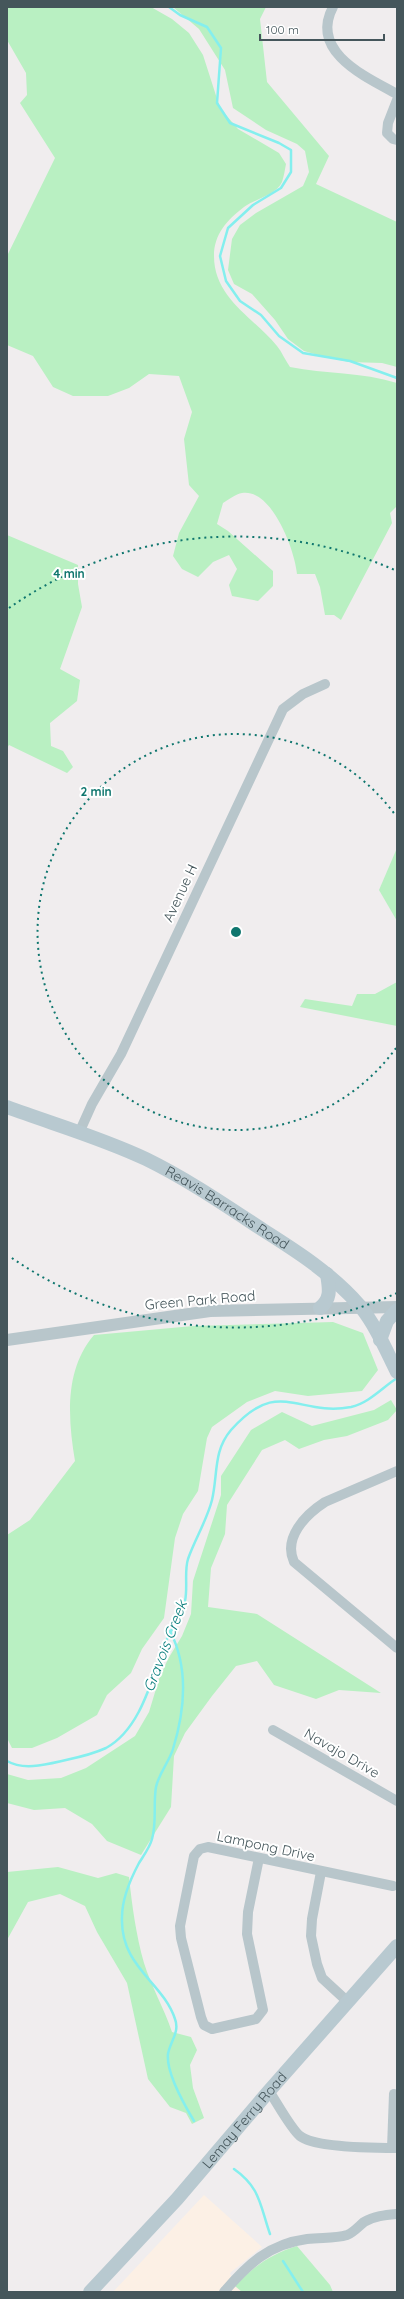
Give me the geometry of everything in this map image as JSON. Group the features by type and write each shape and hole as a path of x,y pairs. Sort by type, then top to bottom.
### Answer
{"main road":[{"name":"Reavis Barracks Road","path":"7,1107 133,1153 171,1172 277,1239 327,1274 361,1308 382,1342 397,1372"},
{"path":"320,1308 327,1302 330,1295 327,1274"},
{"path":"382,1342 387,1321 397,1310"},
{"name":"Lemay Ferry Road","path":"90,2292 177,2199 269,2090 397,1946"}],"street":[{"path":"333,7 328,27 337,54 353,69 397,94"},
{"path":"397,100 388,123 387,133 393,139 397,140"},
{"name":"Avenue H","path":"80,1134 92,1104 121,1054 283,709 302,694 325,684"},
{"name":"Green Park Road","path":"7,1340 210,1311 397,1307"},
{"path":"397,1471 325,1502 314,1509 292,1536 290,1554 294,1562 397,1648"},
{"name":"Navajo Drive","path":"273,1730 397,1801"},
{"name":"Lampong Drive","path":"259,1858 248,1912 247,1934 263,2010 256,2019 212,2029 204,2025 181,1938 180,1926 194,1856 200,1849 208,1847 392,1886"},
{"path":"321,1872 312,1920 312,1943 322,1978 348,2002"},
{"path":"269,2090 300,2136 314,2141 354,2147 395,2148 394,2094"},
{"path":"224,2292 242,2272 264,2253 284,2244 307,2239 348,2235 366,2221 382,2216 397,2214"}],"shaded area":[{"path":"204,2195 262,2247 230,2273 235,2286 242,2292 113,2292"}],"green space":[{"path":"7,7 151,7 172,19 189,33 203,55 220,108 238,129 279,153 286,164 283,180 279,186 270,194 244,207 227,222 219,234 216,241 214,256 220,284 236,306 277,346 290,367 384,379 397,383 397,506 390,513 392,523 341,620 334,615 325,615 320,587 315,574 297,574 292,551 280,523 272,510 263,500 253,494 242,493 223,503 217,524 228,531 273,571 273,586 258,601 232,596 229,585 237,569 229,555 213,562 198,577 182,569 173,556 179,533 199,496 189,485 184,439 192,412 179,376 149,374 129,388 108,396 73,396 53,387 33,356 7,345 7,256 55,158 20,103 27,95 26,73 7,40"},
{"path":"173,7 266,7 260,19 267,82 329,156 316,184 397,222 397,367 382,363 349,362 304,351 288,339 275,320 252,294 234,284 228,270 232,239 240,225 256,213 303,186 309,172 305,151 297,144 266,130 233,108 225,70 199,29"},
{"path":"7,535 78,565 78,584 82,607 60,669 80,680 77,701 50,723 51,746 63,751 73,767 67,773 9,745 7,748"},
{"path":"397,848 397,921 379,890"},
{"path":"397,982 397,1026 300,1007 305,999 352,1006 357,994 375,994"},
{"path":"333,1322 363,1333 378,1370 362,1391 308,1396 275,1391 247,1402 212,1427 207,1438 198,1491 183,1514 175,1538 164,1618 142,1649 131,1673 107,1695 97,1715 57,1738 32,1748 12,1748 7,1738 7,1535 30,1520 75,1461 70,1412 73,1379 77,1364 84,1349 94,1335 193,1326"},
{"path":"391,1400 397,1410 388,1420 347,1436 324,1440 299,1449 285,1440 262,1450 227,1505 225,1534 211,1568 208,1607 257,1614 381,1693 339,1690 316,1699 274,1685 257,1661 236,1666 185,1733 174,1756 171,1807 141,1855 107,1841 92,1824 65,1808 34,1810 7,1803 7,1774 28,1780 61,1778 86,1768 135,1736 149,1712 159,1679 168,1659 182,1636 191,1614 193,1581 221,1495 221,1476 251,1430 282,1412 312,1426 374,1410"},
{"path":"58,1867 98,1878 116,1873 129,1877 139,1942 150,1980 172,2032 191,2037 197,2050 190,2065 193,2088 204,2118 192,2124 186,2113 170,2107 148,2079 127,1983 97,1932 85,1906 60,1894 28,1902 7,1940 7,1872"},
{"path":"297,2246 330,2285 333,2292 242,2292 235,2286 249,2272 263,2262 279,2253"}],"waterway":[{"name":"Gravois Creek","path":"169,7 180,15 207,27 221,48 217,103 230,123 279,143 291,150 291,172 281,188 253,205 228,228 220,256 226,281 240,301 261,315 279,336 303,353 350,361 397,378"},
{"name":"Gravois Creek","path":"7,1761 21,1766 36,1766 96,1752 106,1748 118,1739 128,1729 137,1716 150,1687 167,1639 179,1617 185,1601 186,1569 188,1559 210,1507 221,1446 231,1430 248,1414 262,1405 276,1402 289,1402 332,1409 351,1407 364,1402 397,1378"},
{"path":"170,1631 176,1645 182,1674 183,1689 180,1719 173,1749 159,1777 156,1787 152,1839 130,1882 125,1896 122,1917 123,1934 128,1949 143,1973 161,1994 175,2019 176,2033 169,2050 168,2061 177,2089 194,2121"},
{"path":"234,2169 250,2183 255,2191 270,2234"},
{"path":"283,2261 303,2292"}]}
